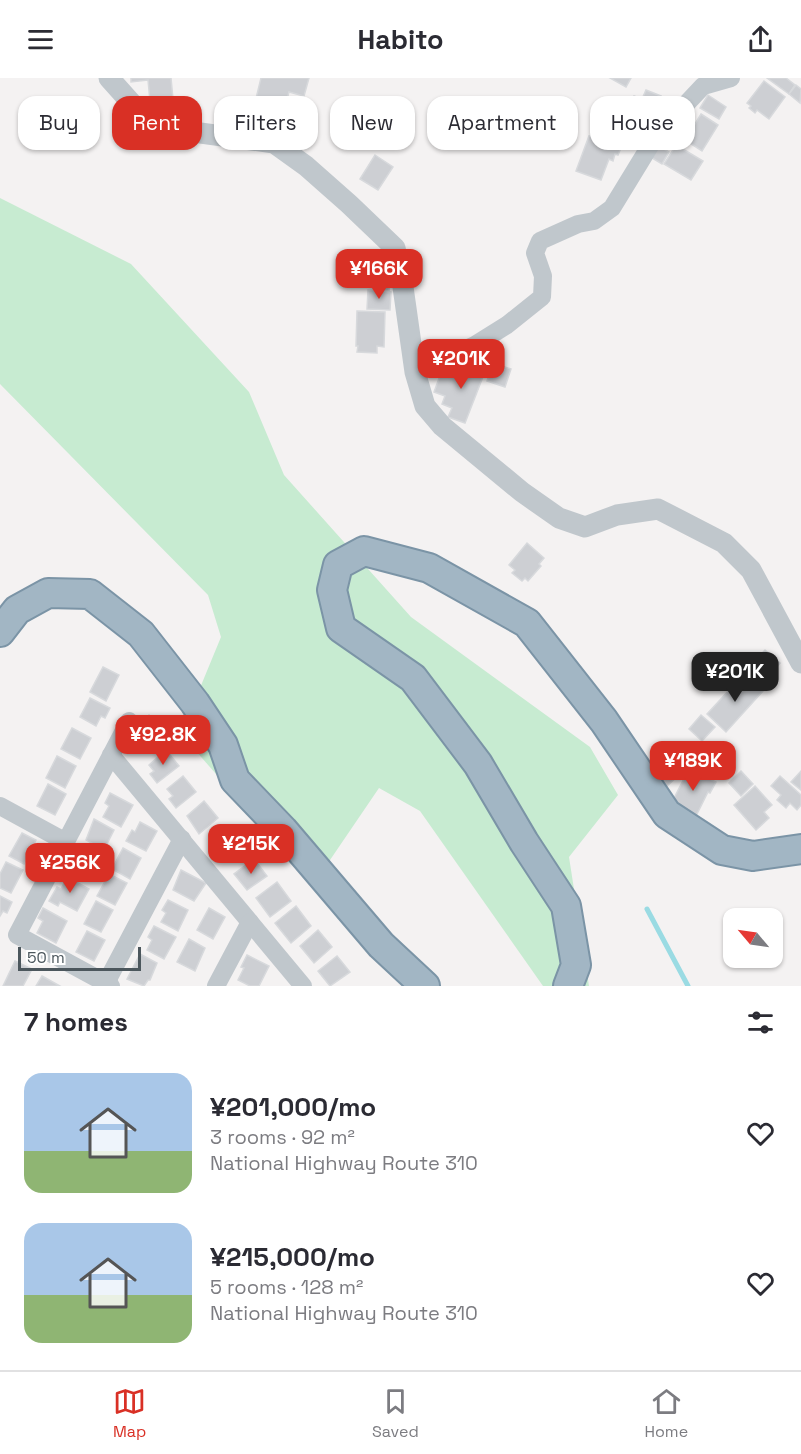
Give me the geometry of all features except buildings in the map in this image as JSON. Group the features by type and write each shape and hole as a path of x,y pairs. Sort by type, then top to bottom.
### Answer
{"highway":[{"path":"568,986 576,965 566,906 524,842 478,764 413,678 341,628 332,590 338,565 364,551 429,568 527,623 604,721 667,814 722,850 753,856 801,849"},
{"path":"0,632 17,610 48,593 90,594 141,634 195,703 223,745 235,780 284,830 381,945 425,986"}],"street":[{"path":"109,78 134,106 164,128 274,143 306,166 395,248 416,372 425,406 442,426 522,492 559,518 585,527 616,514 658,509 724,543 751,570 801,663"},
{"path":"416,372 475,345 507,325 542,297 543,276 535,253 540,241 578,224 594,221 612,208 656,136 703,86 731,78"},
{"path":"129,721 17,935 109,985 182,840"},
{"path":"111,755 303,986"},
{"path":"0,807 66,842"},
{"path":"216,986 250,922"}],"green space":[{"path":"0,198 131,264 249,392 284,475 411,617 590,747 618,795 569,857 589,986 543,986 420,811 379,788 313,885 181,734 221,637 208,595 0,384"}],"waterway":[{"path":"647,909 688,986"}]}
